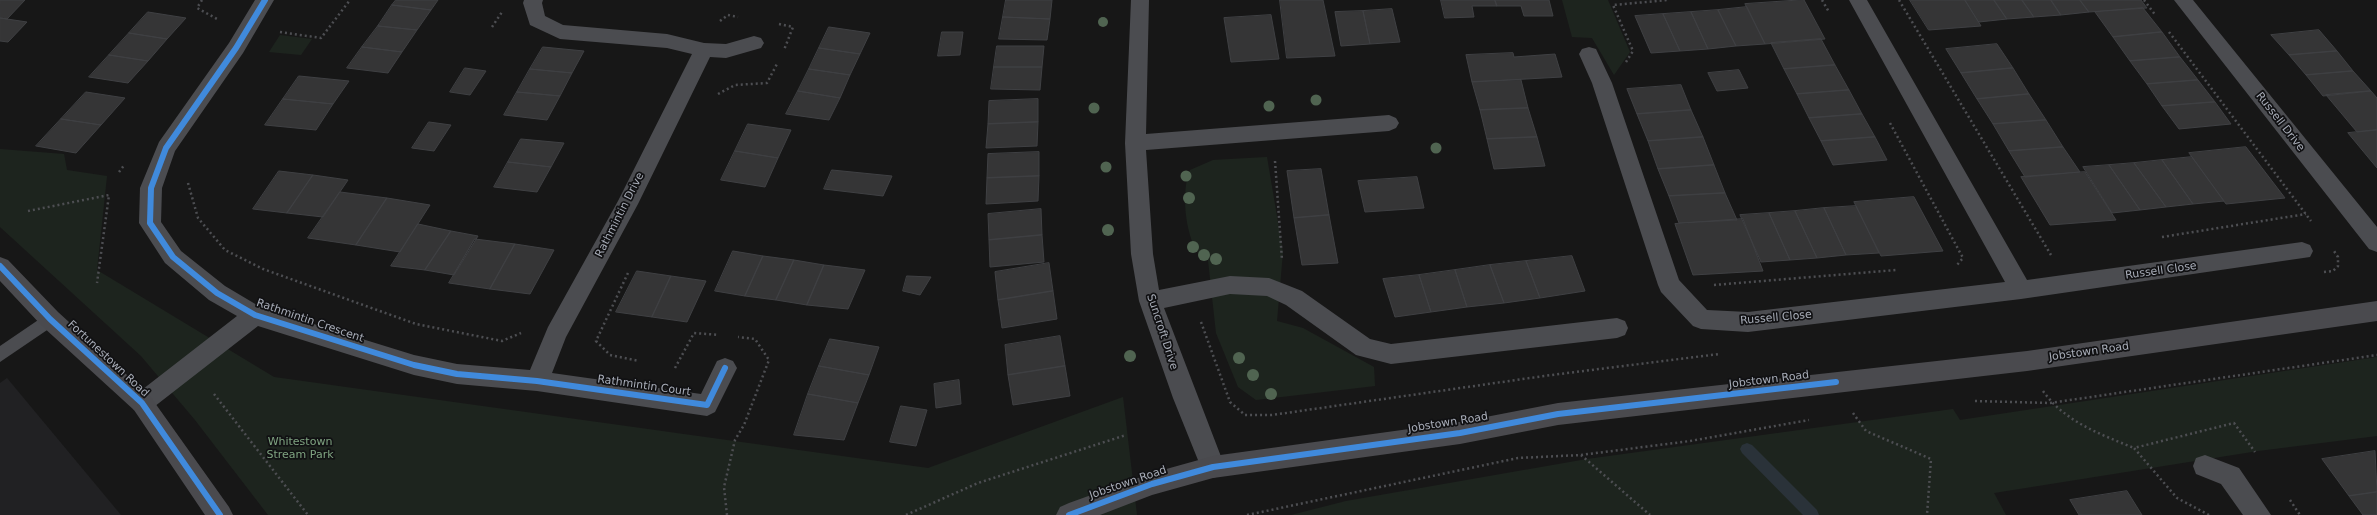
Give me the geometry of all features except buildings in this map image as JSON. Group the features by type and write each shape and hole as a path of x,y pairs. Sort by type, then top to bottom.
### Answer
{"street":[{"name":"Rathmintin Crescent","path":"265,0 236,48 166,148 151,188 150,224 173,257 217,293 255,315 414,365 457,374 537,381"},
{"path":"534,0 532,3 537,20 560,32 667,41 704,50 726,51 754,43"},
{"name":"Suncroft Drive","path":"1140,0 1134,143 1142,254 1150,301 1185,398 1213,467"},
{"path":"1858,0 2021,290"},
{"name":"Russell Drive","path":"2183,0 2377,243"},
{"name":"Rathmintin Drive","path":"537,381 556,334 627,204 684,86 704,50"},
{"name":"Russell Close","path":"1589,54 1602,83 1669,285 1700,319 1748,322 2021,290 2302,251"},
{"path":"1134,143 1389,123"},
{"name":"Fortunestown Road","path":"0,266 50,319 142,403 220,515"},
{"path":"1150,301 1230,285 1269,286 1294,298 1364,348 1392,354 1617,328"},
{"name":"Jobstown Road","path":"1069,515 1144,487 1213,467 1460,432 1558,414 2027,361 2377,311"},
{"name":"Rathmintin Crescent","path":"142,403 255,315"},
{"name":"Rathmintin Court","path":"537,381 707,405 725,368"},
{"path":"2205,466 2230,476 2258,515"}],"lane":[{"path":"0,355 50,319"}],"path":[{"path":"276,38 280,32 321,38 350,0"},
{"path":"1624,64 1633,52 1613,5 1668,0"},
{"path":"1822,0 1830,14"},
{"path":"1899,0 2052,256 2059,254"},
{"path":"2144,0 2158,19"},
{"path":"714,26 728,15 744,18"},
{"path":"774,23 793,27 782,54"},
{"path":"2160,237 2306,214 2168,32"},
{"path":"713,99 724,88 744,82 767,83 779,60"},
{"path":"1887,119 1963,258 1957,266 1949,266"},
{"path":"1275,157 1282,262"},
{"path":"187,181 198,218 225,250 263,269 416,324 502,341 527,331"},
{"path":"28,211 109,195 97,283"},
{"path":"630,269 596,341 610,355 642,362"},
{"path":"1713,285 1902,270"},
{"path":"668,368 674,369 694,333 727,336"},
{"path":"727,515 724,487 735,440 744,425 769,360 755,339 733,337"},
{"path":"1973,401 2050,403 2377,355"},
{"path":"2027,361 2050,403 2096,433 2134,448"},
{"path":"214,394 308,515"},
{"path":"1845,414 1860,412"},
{"path":"1853,413 1866,431 1931,460 1927,515"},
{"path":"1247,515 1518,458 1581,455 1690,441 1814,420"},
{"path":"906,515 978,483 1126,435"},
{"path":"1581,455 1650,515"}],"shaded area":[{"path":"7,378 121,515 0,515 0,383"}],"green space":[{"path":"1562,0 1608,0 1630,52 1614,75 1592,38 1572,37"},
{"path":"280,35 312,39 301,55 269,52"},
{"name":"Whitestown Stream Park","path":"0,149 64,154 67,170 107,176 97,270 274,377 928,468 1123,397 1137,515 268,515 195,420 141,356 0,227"},
{"path":"1267,157 1283,252 1277,321 1303,328 1374,367 1375,386 1256,400 1238,387 1216,333 1208,260 1198,253 1187,224 1185,200 1187,179 1190,170 1213,160"},
{"path":"2377,357 2377,436 2258,451 1994,493 2006,515 1291,515 1346,501 1587,459 1953,409 1960,420"}],"waterway":[{"path":"1747,449 1812,515"}],"cycle path":[{"path":"265,0 236,48 166,148 151,188 150,223 173,257 217,293 255,315 414,365 457,374 537,381 707,405 725,368"},
{"path":"0,266 50,319 142,403 220,515"},
{"path":"1069,515 1152,484 1213,467 1460,433 1558,414 1836,382"}]}
